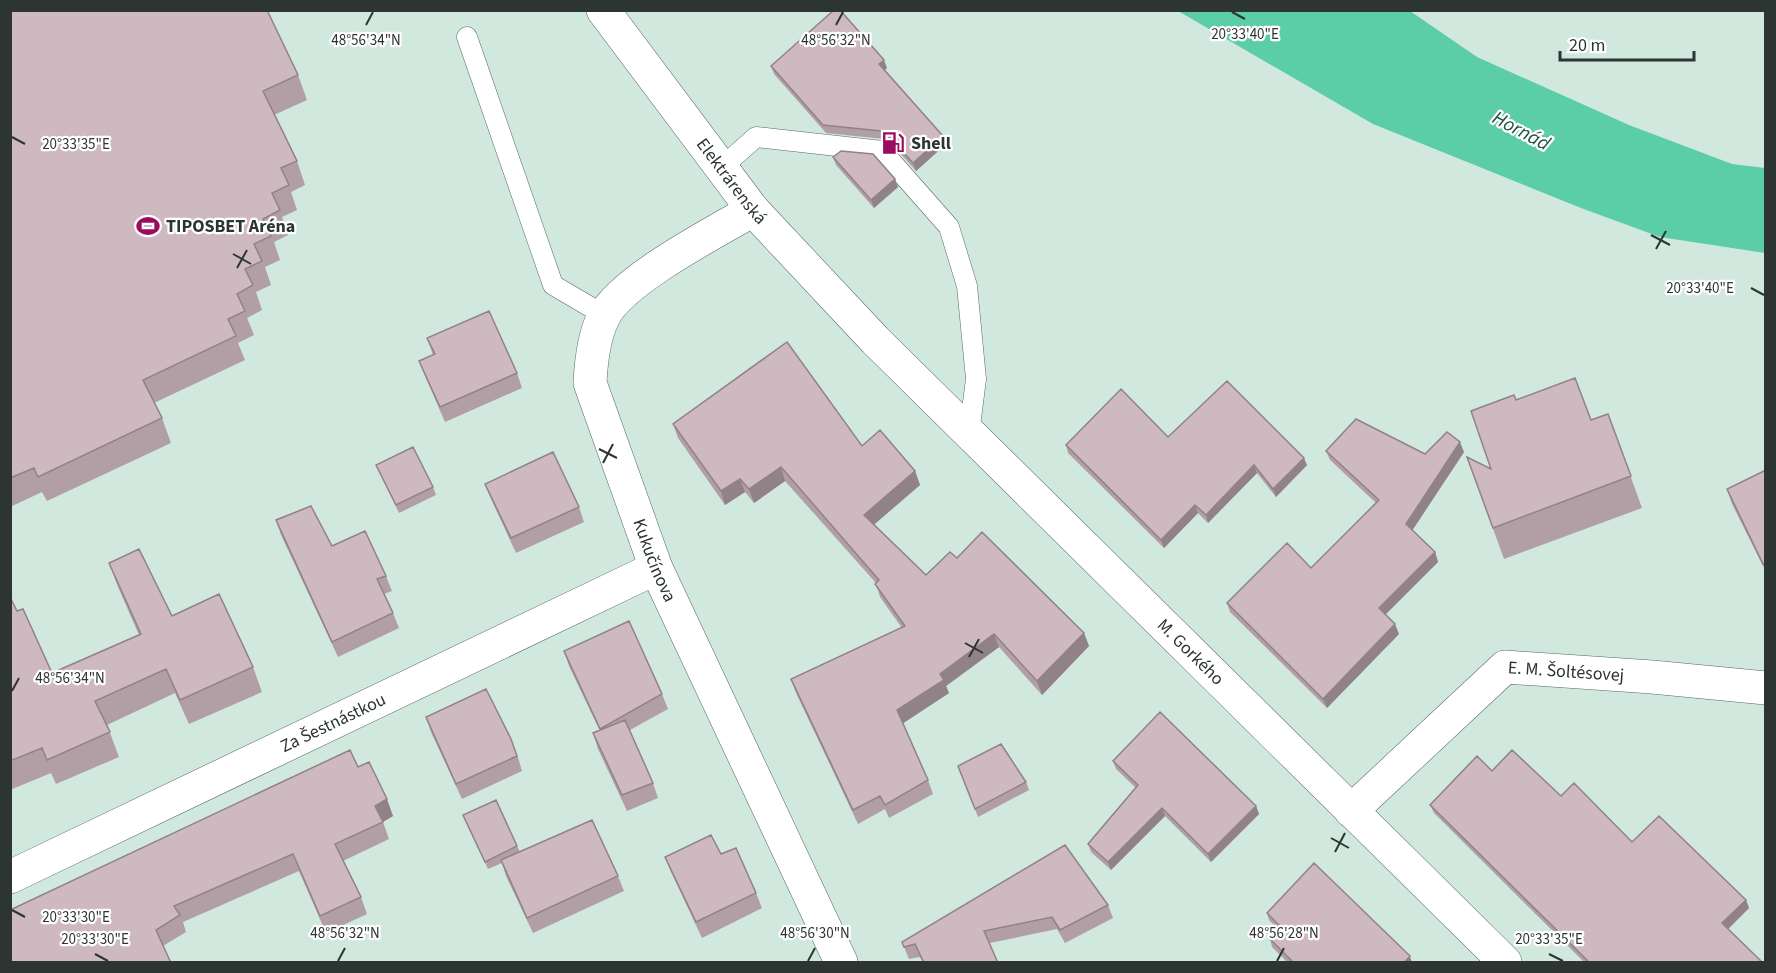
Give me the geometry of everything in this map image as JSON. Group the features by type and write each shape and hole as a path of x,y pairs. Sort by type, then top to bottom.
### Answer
{"street":[{"name":"Elektrárenská","path":"603,10 753,210 875,340"},
{"name":"Kukučínova","path":"753,210 678,252 622,295 604,315 591,364 590,383 656,568 841,963"},
{"name":"M. Gorkého","path":"875,340 1505,963"},
{"name":"Za Šestnástkou","path":"10,877 656,568"},
{"name":"E. M. Šoltésovej","path":"1351,811 1504,668 1652,677 1766,688"}],"lane":[{"path":"467,37 553,285 604,315"},
{"path":"720,168 756,137 882,151 949,227 967,286 975,368 969,434"}],"water":[{"name":"Hornád","path":"1178,11 1410,11 1477,57 1629,125 1732,164 1765,168 1765,253 1660,237 1581,208 1373,124"}],"building":[{"name":"TIPOSBET Aréna","path":"10,10 267,10 298,75 263,91 297,161 281,168 289,185 272,193 280,210 263,219 271,236 254,244 262,261 245,269 253,285 237,294 245,311 228,319 236,336 143,380 162,418 38,477 34,468 10,478"},
{"path":"834,10 840,10 884,60 879,64 943,136 913,163 888,135 881,131 823,125 771,66"},
{"path":"841,151 873,154 895,179 871,200 833,157"},
{"path":"489,311 517,373 440,407 419,361 435,354 427,338"},
{"path":"787,342 862,446 880,430 915,471 864,515 926,575 950,552 957,558 982,532 1084,633 1037,681 994,634 940,674 944,680 897,710 928,780 885,805 880,796 853,810 791,679 905,626 875,584 879,580 781,467 749,489 740,479 721,491 673,424"},
{"path":"1575,378 1591,420 1608,414 1631,476 1493,528 1467,457 1491,469 1471,411 1514,395 1516,400"},
{"path":"1227,381 1304,458 1273,489 1254,465 1206,515 1195,505 1161,540 1066,445 1121,389 1168,437"},
{"path":"1356,419 1425,454 1447,432 1460,442 1406,524 1435,552 1379,608 1395,624 1323,699 1227,603 1287,543 1311,568 1379,500 1326,451"},
{"path":"413,447 433,487 396,505 376,465"},
{"path":"553,452 579,507 511,538 485,484"},
{"path":"1766,470 1766,563 1763,564 1727,489"},
{"path":"311,506 332,546 365,531 386,576 377,579 393,613 332,642 276,520"},
{"path":"139,549 172,616 219,594 253,667 180,700 166,669 95,701 110,732 47,760 42,748 10,761 10,597 17,611 23,609 52,673 141,634 109,563"},
{"path":"629,621 662,694 600,729 564,651"},
{"path":"486,689 517,756 456,784 426,717"},
{"path":"1160,712 1256,806 1208,854 1162,808 1108,862 1088,844 1138,785 1113,761"},
{"path":"625,720 653,783 622,795 593,733"},
{"path":"1001,744 1026,782 975,809 958,766"},
{"path":"350,750 358,767 369,762 387,799 375,806 383,822 335,844 361,897 320,916 293,854 174,906 180,915 156,930 171,963 10,963 10,910"},
{"path":"1512,750 1561,796 1574,783 1632,842 1659,816 1746,900 1722,923 1763,963 1590,963 1430,805 1477,756 1492,771"},
{"path":"496,800 517,846 485,862 463,815"},
{"path":"592,820 618,876 527,918 501,860"},
{"path":"711,835 721,854 736,848 756,893 696,922 665,857"},
{"path":"1065,845 1108,905 1060,930 1052,917 984,931 998,963 924,963 915,944 904,947 902,942"},
{"path":"1314,863 1410,956 1404,963 1294,963 1270,939 1280,926 1267,913"}],"place":[{"name":"Shell","path":"893,143"},
{"name":"TIPOSBET Aréna","path":"148,226"}]}
